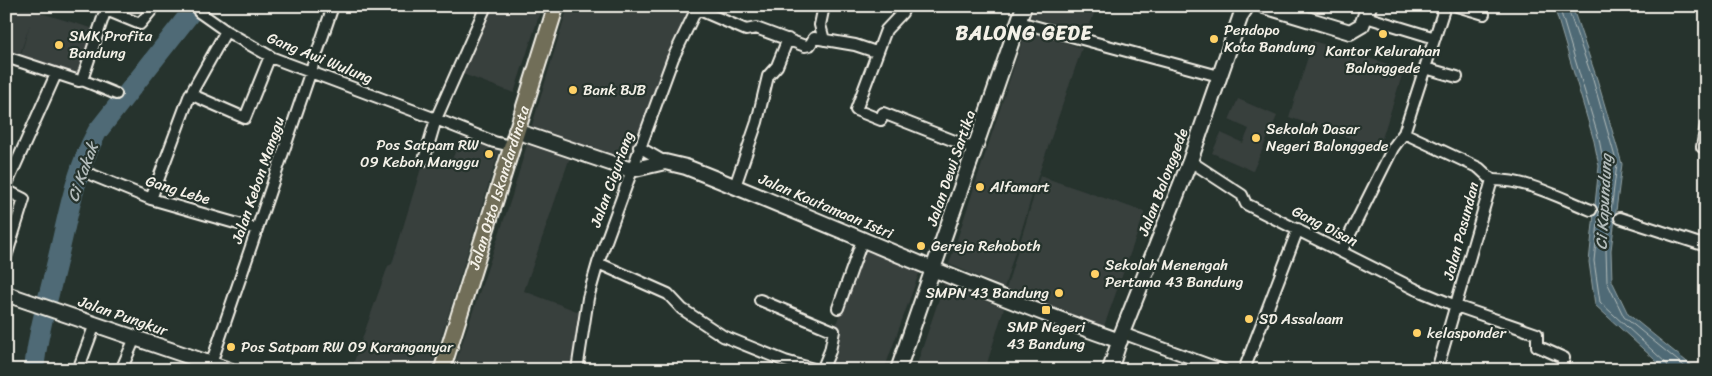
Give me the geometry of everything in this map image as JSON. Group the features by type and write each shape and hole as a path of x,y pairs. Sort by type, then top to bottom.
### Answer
{"main road":[{"name":"Jalan Otto Iskandardinata","path":"442,370 556,6"}],"street":[{"path":"82,80 107,8 140,24 155,6"},
{"name":"Jalan Kebon Manggu","path":"211,364 333,6"},
{"path":"424,160 436,119 486,6"},
{"path":"824,6 820,25 824,40"},
{"path":"905,6 902,13 886,30 876,52 856,110 881,120 883,113 975,149"},
{"name":"Jalan Dewi Sartika","path":"898,370 1024,6"},
{"name":"Jalan Balonggede","path":"1110,370 1121,337 1190,161 1241,15 1247,6"},
{"path":"1264,6 1350,32 1358,29 1367,12 1435,38"},
{"path":"1341,252 1393,148 1404,134 1445,6"},
{"path":"1457,6 1484,14"},
{"path":"698,8 746,30 756,28 807,46 814,38 855,45 876,52"},
{"name":"Jalan Ciguriang","path":"577,370 588,298 598,263 673,58 698,8"},
{"name":"Gang Awi Wulung","path":"199,12 226,31 270,56 310,73 494,142 511,146"},
{"path":"1019,22 1219,76"},
{"path":"151,199 190,94 226,31"},
{"path":"736,186 758,122 768,76 777,66 788,39"},
{"path":"190,94 245,118 270,56"},
{"path":"6,57 79,81 82,80 116,94"},
{"path":"1425,68 1457,77"},
{"path":"6,257 24,199 6,188 56,74"},
{"path":"1706,125 1702,148 1706,148"},
{"path":"516,131 631,170"},
{"name":"Jalan Pasundan","path":"1404,134 1479,168 1492,180 1437,370"},
{"path":"639,147 665,162"},
{"name":"Gang Disan","path":"1190,161 1242,195 1246,204 1415,289 1456,306 1537,334 1537,346 1564,358 1561,370"},
{"name":"Jalan Kautamaan Istri","path":"631,170 665,162 686,167 863,238 932,270 1023,306 1121,337"},
{"name":"Gang Lebe","path":"92,175 151,199 256,229"},
{"path":"1492,180 1506,180 1522,184 1592,210"},
{"path":"1620,218 1706,246"},
{"path":"1244,370 1298,229"},
{"path":"838,308 863,238"},
{"path":"598,263 668,294 682,309 723,336 785,361 817,370"},
{"name":"Jalan Pungkur","path":"12,296 54,310 95,327 135,338 229,370"},
{"path":"760,300 834,331 830,351 822,370"},
{"path":"78,370 95,327"},
{"path":"1121,337 1223,370"},
{"path":"121,370 135,338"}],"shaded area":[{"name":"SMK Profita Bandung","path":"6,6 35,6 34,11 98,30 82,79 19,61 30,24 18,60 6,56"},
{"path":"488,6 542,6 514,93 460,73"},
{"path":"568,6 694,6 625,163 530,132"},
{"path":"1033,6 1097,6 1087,32 1030,17"},
{"path":"1026,30 1082,48 1038,176 1004,288 949,264"},
{"path":"1313,41 1404,69 1379,148 1289,117"},
{"name":"Sekolah Dasar Negeri Balonggede","path":"1238,99 1277,116 1253,171 1212,153 1221,133 1243,143 1249,129 1229,120"},
{"path":"463,134 500,148 431,370 351,370 388,266 392,264 424,158 449,166"},
{"path":"528,141 571,154 524,291 582,313 574,365 572,370 453,370 511,199"},
{"path":"1040,176 1145,212 1103,329 1006,289"},
{"path":"862,246 921,268 884,370 821,370"},
{"path":"944,284 1004,308 985,370 915,370"}],"water":[{"name":"Ci Kapundung","path":"1554,6 1572,6 1597,79 1622,164 1611,250 1612,281 1628,314 1697,370 1666,370 1595,305 1589,262 1599,166 1594,141"}],"waterway":[{"name":"Ci Kakak","path":"34,370 41,326 70,206 78,176 90,146 97,132 196,6"},
{"path":"231,366 243,370"}],"place":[{"name":"Kantor Kelurahan Balonggede","path":"1383,34"},
{"name":"Pendopo Kota Bandung","path":"1214,39"},
{"name":"SMK Profita Bandung","path":"59,45"},
{"name":"Bank BJB","path":"573,90"},
{"name":"Sekolah Dasar Negeri Balonggede","path":"1256,138"},
{"name":"Pos Satpam RW 09 Kebon Manggu","path":"489,154"},
{"name":"Alfamart","path":"980,187"},
{"name":"Gereja Rehoboth","path":"921,246"},
{"name":"Sekolah Menengah Pertama 43 Bandung","path":"1095,274"},
{"name":"SMPN 43 Bandung","path":"1059,293"},
{"name":"SMP Negeri 43 Bandung","path":"1046,310"},
{"name":"SD Assalaam","path":"1249,319"},
{"name":"kelasponder","path":"1417,333"},
{"name":"Pos Satpam RW 09 Karanganyar","path":"231,347"}],"district":[{"name":"BALONG GEDE","path":"1024,33"}]}
